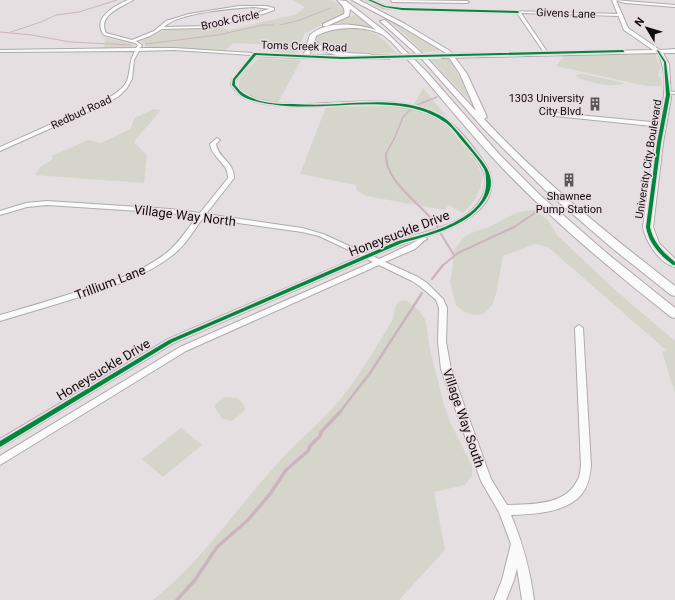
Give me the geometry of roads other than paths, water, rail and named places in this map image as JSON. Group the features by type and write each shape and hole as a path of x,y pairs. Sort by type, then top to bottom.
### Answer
{"highway":[{"path":"354,0 403,25 450,55 468,85 487,127"},
{"path":"354,0 384,22 423,57 487,127 555,193 606,237 675,292"},
{"path":"342,1 368,19 392,40 496,156 532,192 574,231 675,314"},
{"path":"303,56 310,32 347,14 348,11 342,1"},
{"path":"303,56 313,35 324,30 350,27 375,31 392,40"},
{"path":"311,39 317,46 331,51 370,56"}],"main road":[{"path":"616,2 624,25 629,31 658,50"},
{"name":"Toms Creek Road","path":"303,56 392,56 658,50 675,51"},
{"name":"University City Boulevard","path":"658,50 665,62 672,93 662,125 648,227 651,238 657,248 675,264"},
{"name":"Toms Creek Road","path":"370,56 392,56"}],"street":[{"path":"131,0 114,9 106,16 103,22 103,31 109,36 132,41 140,45 137,50"},
{"name":"Givens Lane","path":"369,0 380,6 396,9 620,15"},
{"path":"392,1 467,1 468,10"},
{"name":"Brook Circle","path":"132,41 161,28 168,21 188,14 239,3 262,2 268,4 273,9 205,27 161,28"},
{"path":"616,2 675,6"},
{"path":"518,12 546,53"},
{"name":"Redbud Road","path":"0,149 118,95 125,88 130,79 132,60 137,50"},
{"name":"Toms Creek Road","path":"0,51 185,50 303,56 370,56"},
{"name":"Honeysuckle Drive","path":"0,461 183,349 412,247 428,236 468,216 487,197 490,187 486,170 451,125 434,114 423,110 393,104 280,105 253,101 239,93 233,85 234,80 255,54"},
{"path":"557,116 662,125"},
{"name":"Trillium Lane","path":"0,318 103,287 127,278 154,265 169,255 223,190 231,178 232,171 229,165 217,156 213,150 213,144 217,140"},
{"name":"Village Way North","path":"0,213 26,205 47,202 170,211 313,232 366,256"},
{"name":"Honeysuckle Drive","path":"0,444 171,341 400,242 428,236"},
{"name":"Village Way South","path":"366,256 411,277 424,285 439,299 443,308 442,342 446,369 486,480 504,510 517,544 525,575 528,600"},
{"path":"504,510 545,508 555,505 564,501 576,492 584,480 586,466 579,328"},
{"path":"500,600 508,580 517,544"}],"waterway":[{"path":"11,32 41,22 56,15 79,12 117,0"},
{"path":"280,25 300,20 331,8"},
{"path":"146,44 218,35 263,25 273,25"},
{"path":"0,32 32,35 70,42 130,45"},
{"path":"417,105 437,97"},
{"path":"386,154 403,117 411,109"},
{"path":"386,154 387,164 391,174 398,184 438,227"},
{"path":"443,266 458,253 514,227 535,213"},
{"path":"441,234 454,255"},
{"path":"432,279 443,266"},
{"path":"340,412 370,373 422,293"},
{"path":"177,600 195,580 217,547 248,520 270,494 286,470 308,451 310,446 320,436 321,432 341,411"}],"place":[{"name":"1303 University City Blvd.","path":"595,104"},
{"name":"Shawnee Pump Station","path":"569,180"}]}
